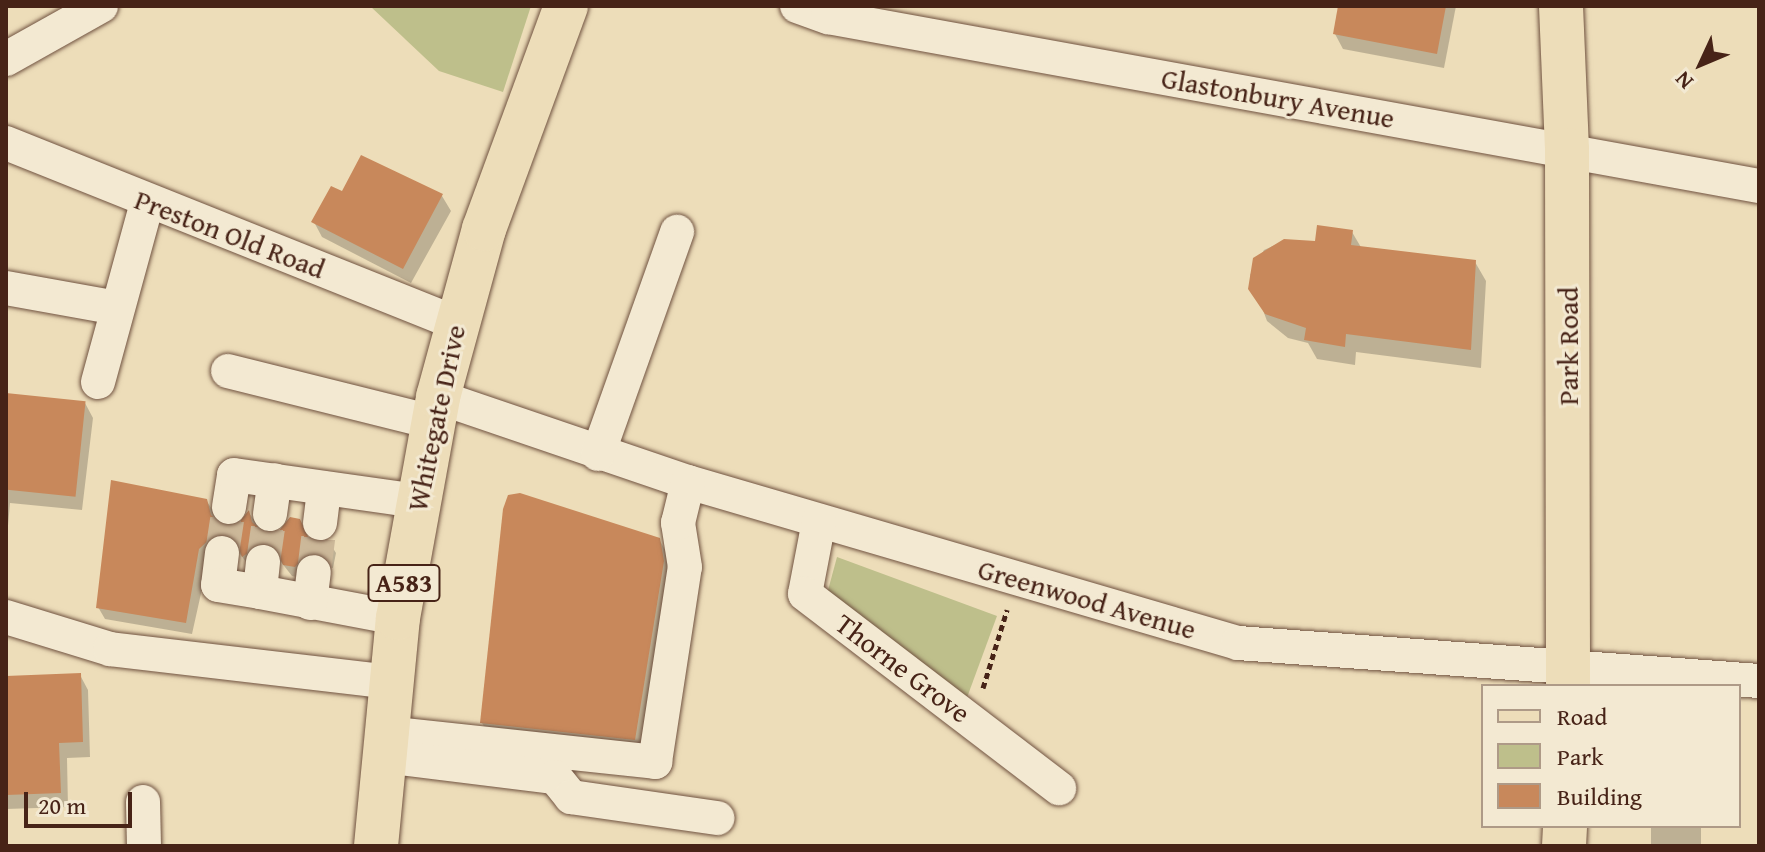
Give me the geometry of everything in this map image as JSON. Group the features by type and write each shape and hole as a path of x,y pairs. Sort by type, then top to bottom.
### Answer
{"main road":[{"name":"Whitegate Drive","path":"376,846 398,618 416,501 435,409 455,323 525,110 566,6"},
{"name":"Park Road","path":"1561,6 1567,150 1568,676"}],"street":[{"path":"6,59 101,6"},
{"name":"Glastonbury Avenue","path":"797,6 828,17 1759,186"},
{"name":"Preston Old Road","path":"6,143 147,203 455,323"},
{"path":"98,382 147,203"},
{"path":"598,454 677,232"},
{"path":"6,288 117,308"},
{"name":"Greenwood Avenue","path":"228,371 435,409 1238,643 1568,676 1759,681"},
{"path":"229,507 234,475 416,501"},
{"path":"270,514 275,480"},
{"path":"384,744 655,762 685,567 678,523 688,482"},
{"path":"320,523 324,488"},
{"name":"Thorne Grove","path":"819,521 805,594 1059,788"},
{"path":"222,553 218,585 262,577 312,588 398,618"},
{"path":"6,617 110,649 390,682"},
{"path":"384,744 555,777 571,797 717,818"},
{"path":"143,802 144,846"}],"path":[{"path":"973,720 1017,579"}],"green space":[{"path":"370,6 531,6 503,92 439,71"},
{"path":"837,557 997,616 965,703 827,594"}],"building":[{"path":"1338,6 1446,6 1437,54 1333,34"},
{"path":"361,155 443,194 403,269 311,222 331,186 342,191"},
{"path":"1317,225 1353,230 1351,245 1476,260 1471,350 1346,334 1345,347 1304,340 1306,328 1265,314 1248,289 1253,258 1284,239 1315,241"},
{"path":"6,393 86,401 76,497 6,490"},
{"path":"111,480 207,499 211,515 225,527 237,525 249,510 252,522 266,534 278,532 290,517 300,519 309,539 330,540 327,557 307,553 295,567 283,565 275,546 264,542 242,557 235,538 215,534 199,549 186,623 96,608"},
{"path":"520,493 660,538 664,561 635,740 480,723 503,509 508,495"},
{"path":"81,673 83,742 59,743 61,793 6,795 6,676"}],"tunnel":[{"path":"222,553 229,507"},
{"path":"263,562 270,514"},
{"path":"314,572 320,523"}]}
